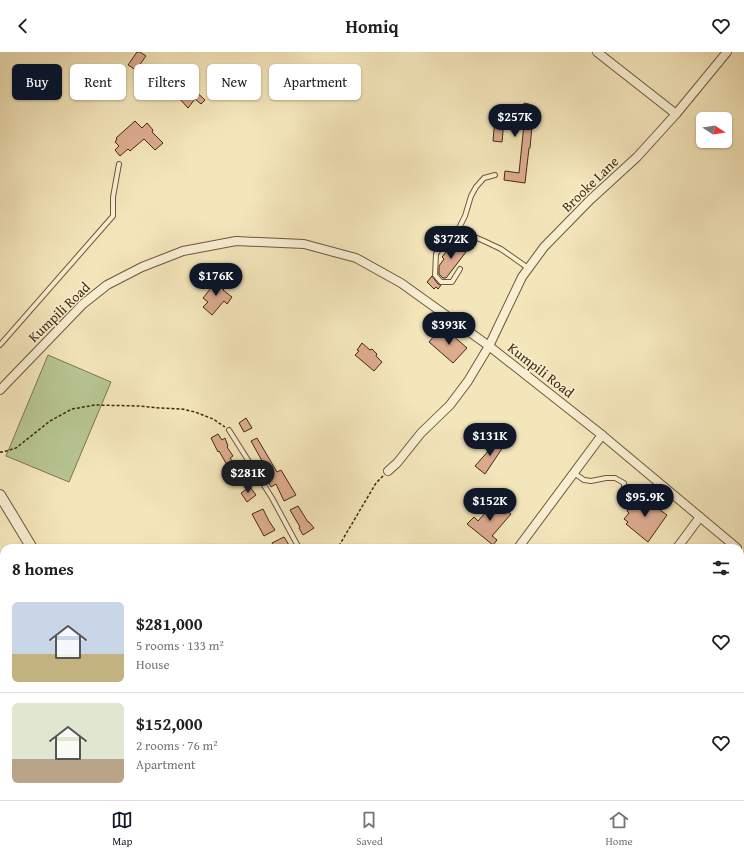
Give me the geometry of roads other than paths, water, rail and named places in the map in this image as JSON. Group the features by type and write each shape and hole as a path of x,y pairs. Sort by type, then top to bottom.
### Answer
{"street":[{"path":"597,52 676,114"},
{"name":"Brooke Lane","path":"388,471 421,433 450,405 468,381 489,346 522,277 544,247 590,200 637,157 676,114 727,52"},
{"name":"Kumpili Road","path":"0,390 83,304 107,285 142,267 183,251 236,241 304,244 356,258 401,283 489,346 602,435 732,544"},
{"path":"521,544 602,435"},
{"path":"0,495 30,544"},
{"path":"680,544 700,516"}],"lane":[{"path":"0,345 113,216 119,164"},
{"path":"460,269 452,282 441,282 435,275 436,254 448,236 458,230 476,187 484,178 495,175"},
{"path":"458,230 501,249 528,268"},
{"path":"229,430 272,498 297,544"},
{"path":"574,473 584,480 591,481 615,478 624,483 624,498"}]}
